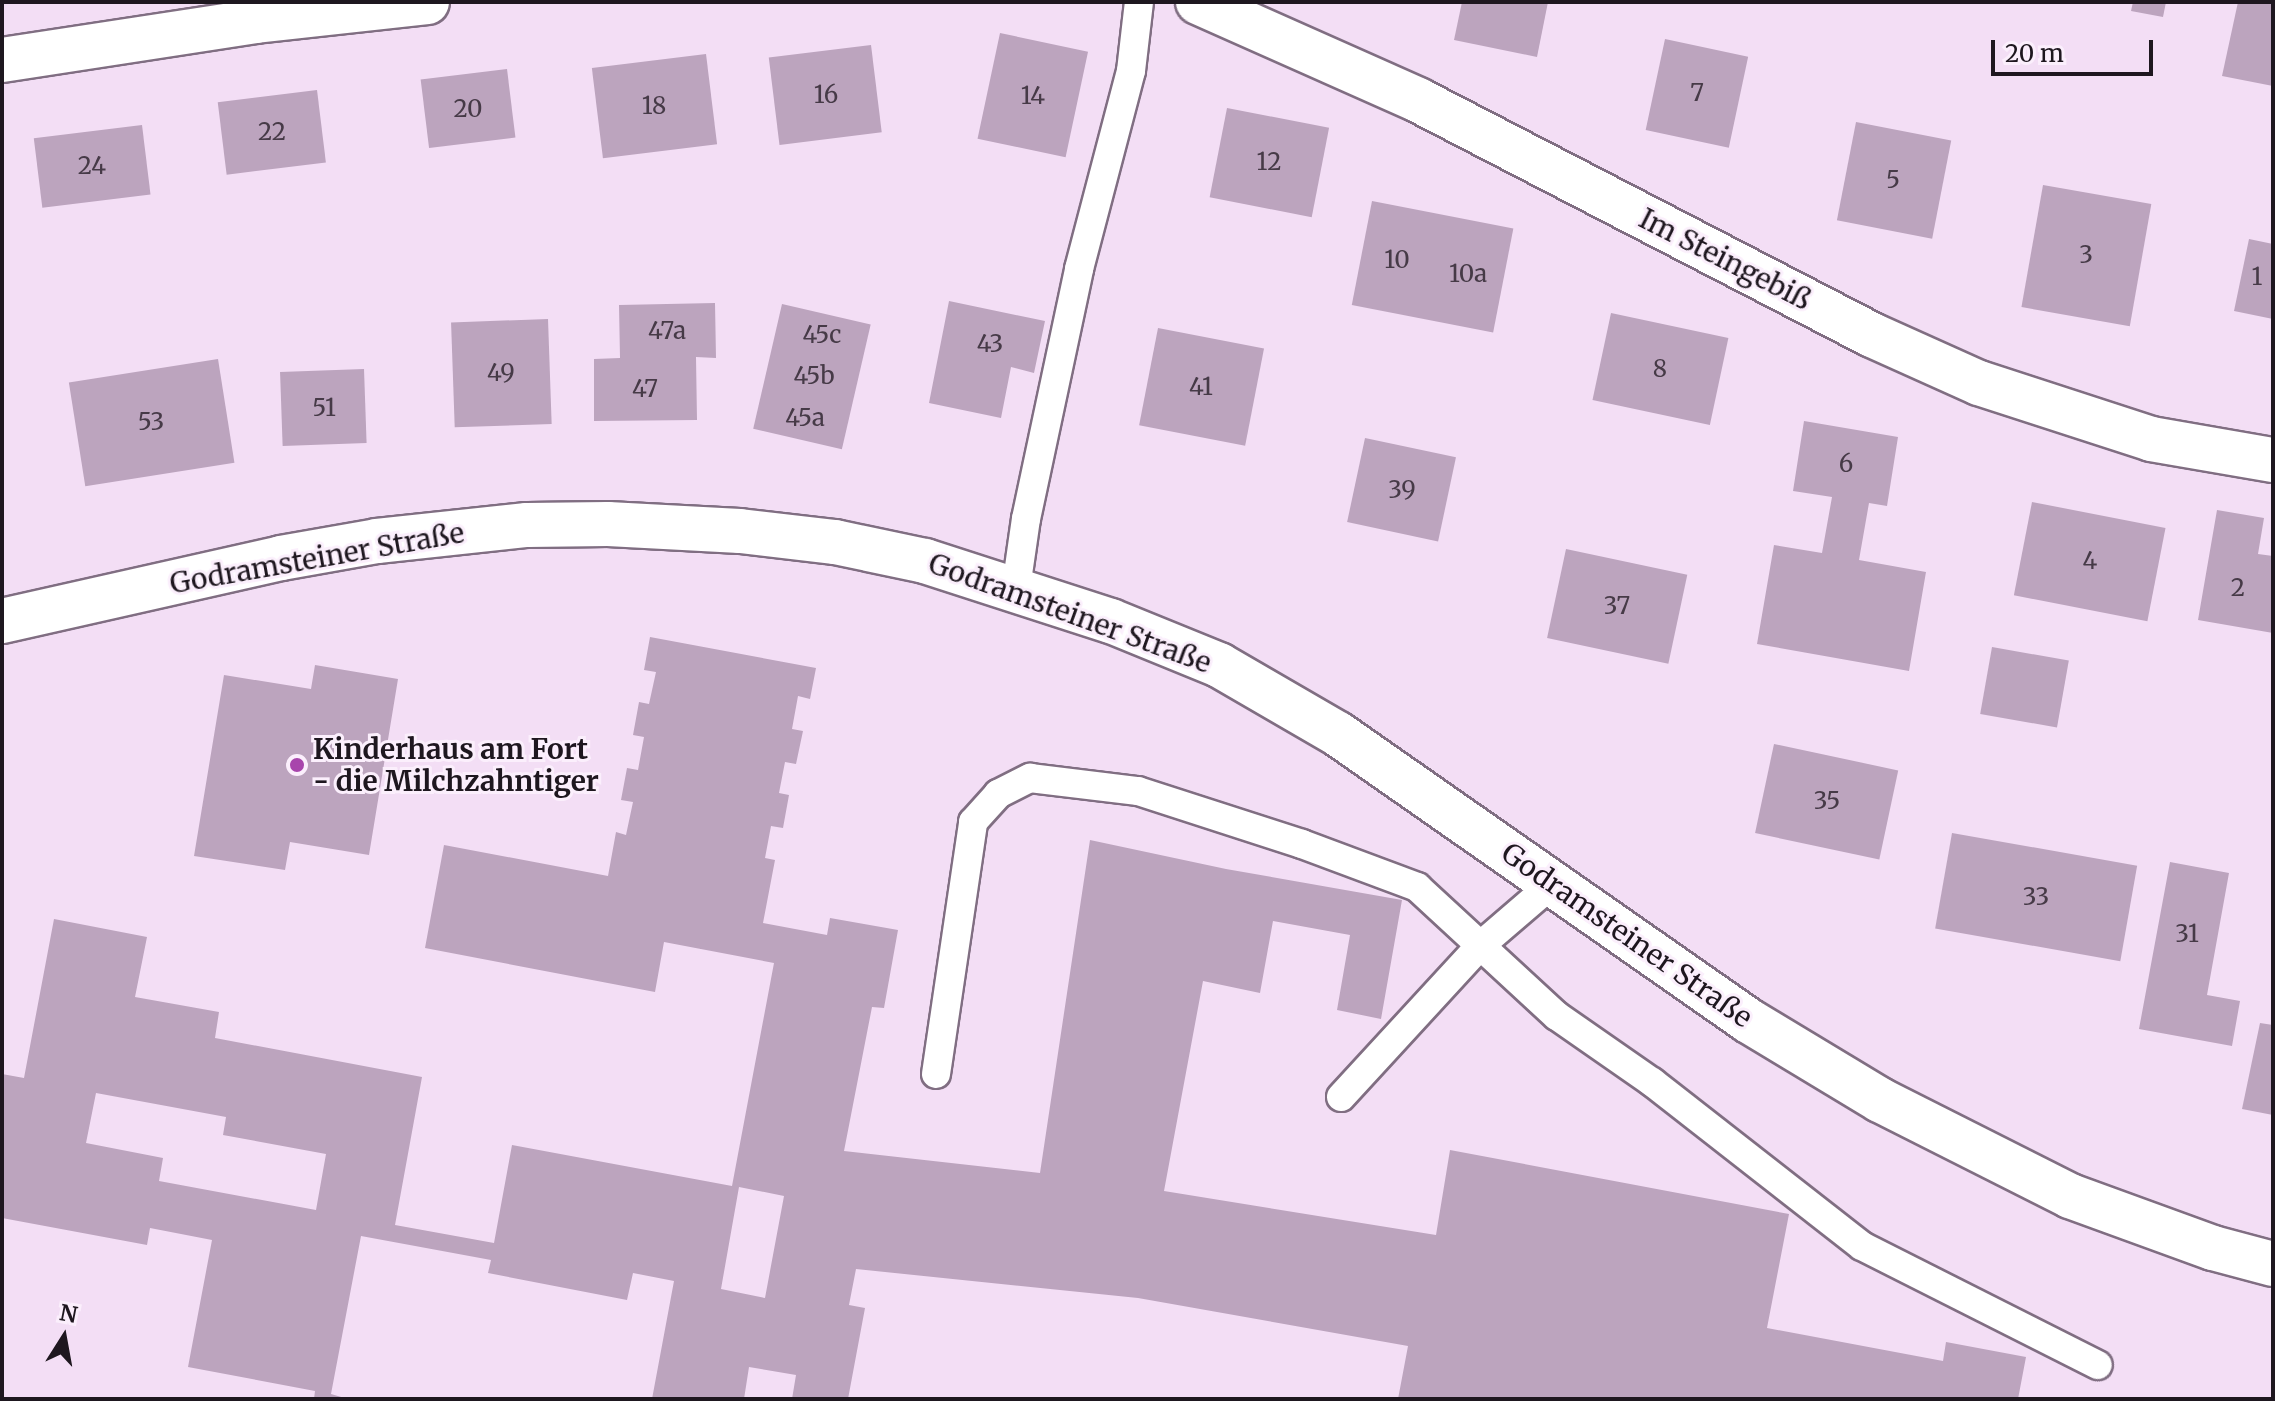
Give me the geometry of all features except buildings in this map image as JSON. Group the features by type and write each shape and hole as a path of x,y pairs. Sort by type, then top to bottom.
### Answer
{"street":[{"path":"2,60 256,21 427,2"},
{"name":"Im Steingebiß","path":"1198,2 1418,100 1872,335 1979,383 2151,439 2273,460"},
{"name":"Godramsteiner Straße","path":"2,621 295,556 405,537 527,525 671,526 835,542 925,561 1016,588 1219,665 1350,742 1749,1021 1880,1100 2083,1201 2213,1248 2273,1264"}],"lane":[{"path":"1016,588 1026,519 1079,269 1131,71 1139,2"},
{"path":"936,1074 973,822 998,794 1030,778 1138,791 1302,844 1417,887 1557,1016 1652,1082 1862,1246 2098,1365"},
{"path":"1341,1097 1481,945 1553,883"}],"place":[{"name":"Kinderhaus am Fort - die Milchzahntiger","path":"297,765"}]}
